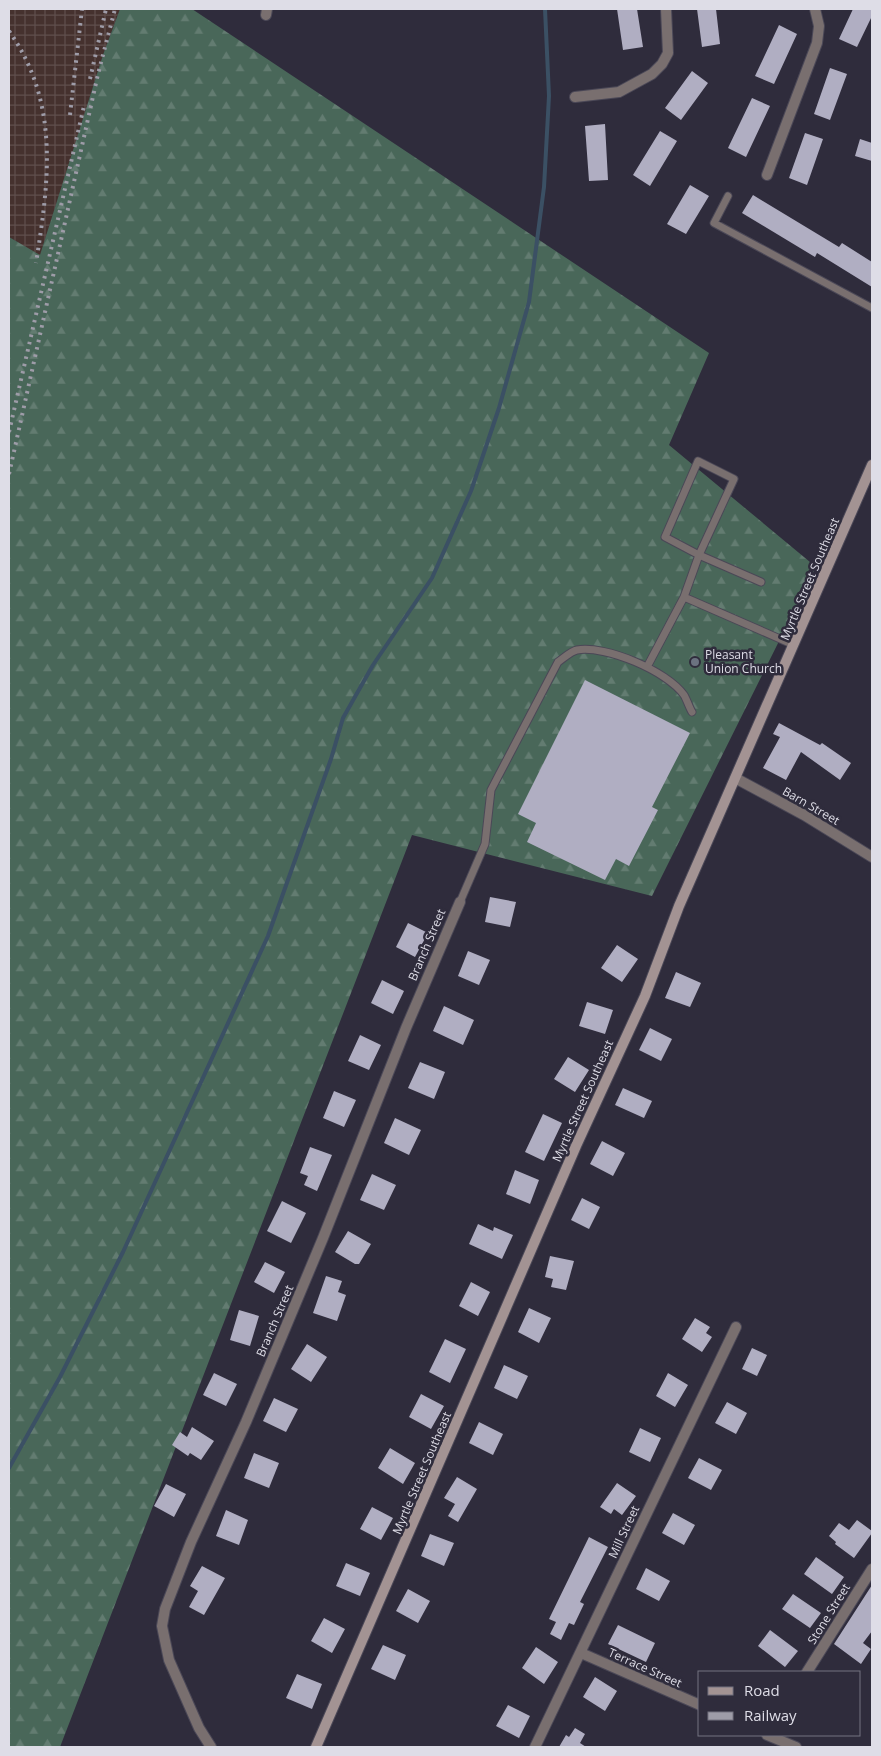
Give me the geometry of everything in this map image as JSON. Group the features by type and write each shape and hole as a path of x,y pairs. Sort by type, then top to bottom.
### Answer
{"street":[{"path":"575,97 619,92 652,74 662,64 668,53 666,9"},
{"path":"766,175 817,42 819,26 815,9"},
{"name":"Myrtle Street Southeast","path":"316,1747 576,1146 644,996 679,906 737,779 872,466"},
{"name":"Barn Street","path":"737,779 804,815 872,857"},
{"name":"Branch Street","path":"212,1747 199,1728 169,1660 162,1626 165,1609 191,1542 246,1422 323,1238 406,1028 460,902"},
{"name":"Mill Street","path":"535,1747 736,1327"},
{"name":"Stone Street","path":"808,1671 872,1569"},
{"name":"Terrace Street","path":"580,1653 698,1704"},
{"path":"769,1736 796,1747"}],"lane":[{"path":"728,196 714,223 872,308"},
{"path":"647,667 684,597 699,555 734,479 698,461 665,537 699,555 760,582"},
{"path":"684,597 794,645"},
{"path":"460,902 485,844 491,790 558,662 575,650 590,649 614,654 647,667 669,680 684,695 692,712"}],"shaded area":[{"path":"9,9 120,9 103,55 40,256 9,237"}],"green space":[{"path":"120,9 192,9 709,353 669,445 816,567 652,896 412,835 60,1747 9,1747 9,237 40,255 103,55"}],"building":[{"path":"617,9 637,9 643,47 623,50"},
{"path":"697,9 716,9 720,44 702,47"},
{"path":"853,9 872,9 872,16 857,47 839,39"},
{"path":"779,25 797,34 774,84 755,76"},
{"path":"830,68 847,74 830,120 814,114"},
{"path":"692,71 708,83 681,120 665,108"},
{"path":"752,98 770,106 746,157 728,148"},
{"path":"605,124 608,180 589,181 585,126"},
{"path":"660,131 677,141 650,186 633,175"},
{"path":"805,133 823,139 807,185 789,178"},
{"path":"860,139 872,143 872,161 855,156"},
{"path":"690,185 709,196 686,234 667,224"},
{"path":"753,195 839,247 842,243 872,262 872,287 817,253 815,257 742,213"},
{"path":"585,680 690,733 652,807 658,810 629,866 616,859 605,880 527,842 536,823 518,814"},
{"path":"779,723 820,745 822,743 851,763 840,780 801,752 786,780 763,768 780,737 773,734"},
{"path":"490,897 516,902 510,927 485,922"},
{"path":"408,923 428,933 415,957 396,947"},
{"path":"617,945 638,959 622,982 601,968"},
{"path":"468,951 490,960 479,985 458,976"},
{"path":"676,972 701,983 690,1007 665,998"},
{"path":"382,980 404,991 393,1014 371,1003"},
{"path":"587,1002 613,1010 605,1034 579,1026"},
{"path":"444,1006 474,1020 463,1045 433,1031"},
{"path":"650,1028 672,1039 661,1061 639,1050"},
{"path":"360,1035 381,1045 369,1070 348,1061"},
{"path":"568,1057 589,1070 575,1092 554,1079"},
{"path":"420,1062 445,1072 434,1099 408,1088"},
{"path":"623,1088 652,1101 644,1118 615,1105"},
{"path":"334,1091 356,1100 344,1127 323,1118"},
{"path":"543,1114 562,1123 544,1161 525,1152"},
{"path":"395,1118 421,1130 409,1155 384,1143"},
{"path":"602,1141 625,1153 613,1176 590,1164"},
{"path":"310,1147 332,1155 317,1191 304,1185 308,1176 300,1173"},
{"path":"515,1170 539,1180 530,1204 506,1194"},
{"path":"372,1174 396,1185 384,1210 360,1200"},
{"path":"582,1198 600,1207 589,1229 571,1220"},
{"path":"282,1201 306,1213 291,1243 267,1231"},
{"path":"478,1224 493,1231 494,1227 513,1235 502,1259 469,1244"},
{"path":"348,1231 371,1244 359,1264 355,1264 335,1252"},
{"path":"550,1256 574,1261 566,1290 551,1287 553,1279 545,1277"},
{"path":"265,1262 285,1272 274,1293 254,1282"},
{"path":"326,1276 342,1281 338,1292 346,1295 337,1321 313,1313"},
{"path":"471,1282 490,1292 478,1316 459,1306"},
{"path":"529,1308 551,1318 539,1343 518,1332"},
{"path":"239,1310 259,1316 250,1346 230,1340"},
{"path":"695,1318 710,1327 706,1333 712,1337 702,1352 682,1339"},
{"path":"445,1339 466,1349 450,1383 429,1372"},
{"path":"307,1344 327,1357 311,1382 291,1369"},
{"path":"752,1348 767,1355 757,1376 742,1369"},
{"path":"504,1365 528,1376 517,1399 494,1388"},
{"path":"214,1373 237,1384 226,1406 203,1395"},
{"path":"668,1373 688,1385 675,1407 656,1396"},
{"path":"421,1394 444,1406 431,1429 409,1417"},
{"path":"274,1398 298,1409 286,1432 263,1421"},
{"path":"727,1402 747,1413 736,1434 715,1423"},
{"path":"479,1422 503,1434 493,1455 469,1443"},
{"path":"192,1427 214,1441 201,1460 190,1453 188,1456 172,1445 180,1432 187,1437"},
{"path":"640,1428 661,1438 650,1462 629,1452"},
{"path":"390,1448 415,1463 403,1484 378,1468"},
{"path":"254,1453 279,1463 269,1488 244,1478"},
{"path":"699,1458 722,1470 711,1490 688,1478"},
{"path":"457,1477 477,1489 458,1522 448,1516 455,1504 444,1498"},
{"path":"617,1483 636,1496 622,1515 614,1509 611,1514 600,1507"},
{"path":"166,1484 186,1494 174,1517 154,1506"},
{"path":"372,1507 393,1518 381,1540 360,1529"},
{"path":"226,1510 248,1520 239,1545 216,1536"},
{"path":"673,1513 695,1525 684,1545 662,1533"},
{"path":"857,1520 872,1531 872,1533 854,1558 835,1544 836,1542 829,1536 839,1523 849,1530"},
{"path":"430,1534 454,1543 444,1566 421,1556"},
{"path":"589,1537 608,1547 580,1602 584,1604 574,1625 569,1623 561,1640 550,1634 556,1622 549,1619"},
{"path":"816,1557 844,1577 832,1594 804,1574"},
{"path":"346,1563 370,1573 360,1596 336,1586"},
{"path":"202,1566 225,1578 204,1615 189,1607 198,1591 190,1586"},
{"path":"646,1568 670,1581 659,1601 636,1589"},
{"path":"872,1585 872,1631 863,1643 871,1649 861,1664 834,1644"},
{"path":"408,1589 430,1601 418,1623 396,1611"},
{"path":"793,1594 821,1613 810,1628 782,1609"},
{"path":"324,1618 345,1629 332,1653 311,1641"},
{"path":"618,1625 655,1643 646,1662 608,1644"},
{"path":"770,1630 798,1651 785,1667 758,1646"},
{"path":"383,1645 406,1655 395,1680 371,1669"},
{"path":"536,1647 558,1662 544,1684 522,1668"},
{"path":"297,1674 322,1684 312,1709 286,1698"},
{"path":"595,1677 617,1691 605,1711 583,1697"},
{"path":"508,1705 530,1716 519,1738 496,1726"},
{"path":"575,1728 585,1734 580,1743 586,1747 559,1747 566,1735 569,1737"}],"waterway":[{"path":"9,1468 60,1377 123,1252 268,936 331,759 343,718 373,665 432,578 471,491 499,408 529,302 544,187 549,96 545,9"}],"railway":[{"path":"70,115 82,9"},
{"path":"90,79 106,9"},
{"path":"9,474 98,74 115,9"},
{"path":"9,31 25,58 37,86 43,114 47,173 36,263"},
{"path":"9,432 84,106"}],"place":[{"name":"Pleasant Union Church","path":"695,662"}]}
